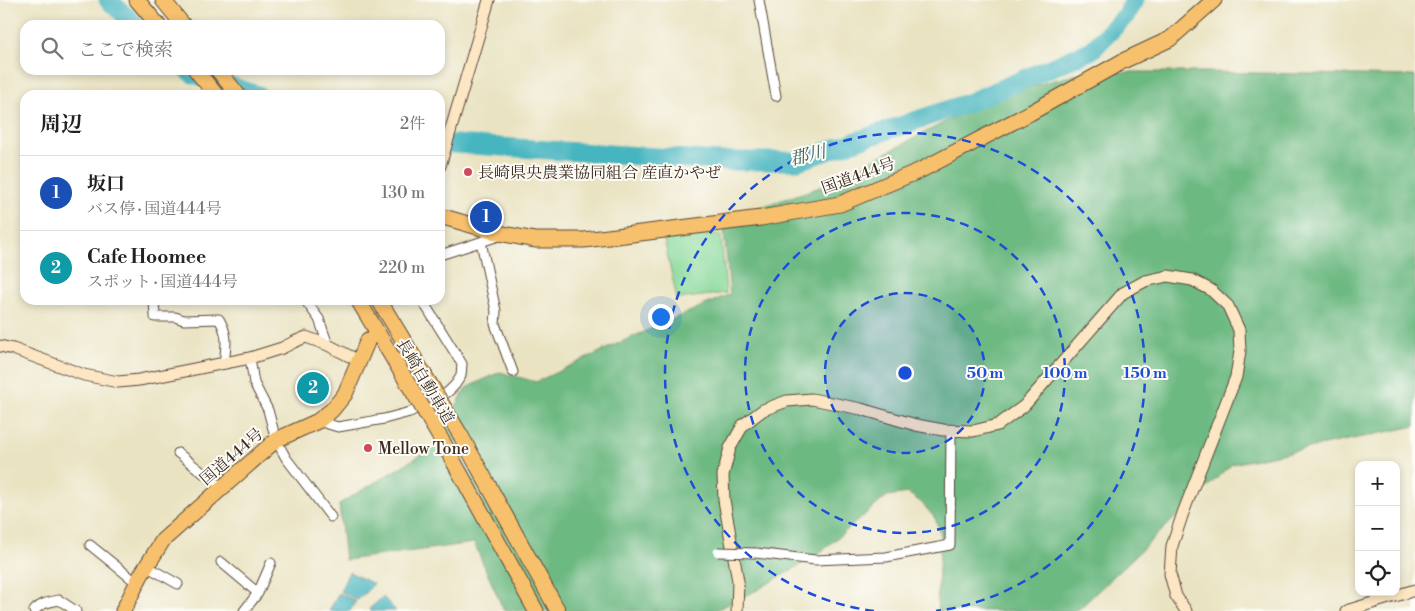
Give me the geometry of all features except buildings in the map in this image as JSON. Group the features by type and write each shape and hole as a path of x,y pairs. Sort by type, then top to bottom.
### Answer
{"highway":[{"path":"138,0 154,20"},
{"path":"163,0 178,20"},
{"name":"国道444号","path":"445,217 535,240 584,240 761,218 840,204 921,170 1030,113 1123,61 1170,39 1214,0"},
{"path":"200,75 212,90"},
{"path":"222,75 234,90"},
{"name":"長崎自動車道","path":"361,305 418,400 536,611"},
{"name":"長崎自動車道","path":"382,305 461,436 558,611"},
{"name":"国道444号","path":"123,611 146,566 163,540 276,440 318,421 332,410 345,394 368,340"}],"street":[{"path":"445,150 489,0"},
{"path":"759,0 776,96"},
{"path":"445,253 505,234"},
{"path":"481,242 496,311 495,324 512,372"},
{"path":"737,611 738,581 724,500 723,475 730,448 744,425 763,410 787,401 812,399 861,409 916,425 951,431 973,431 998,425 1024,406 1123,293 1145,281 1168,276 1192,280 1211,290 1228,306 1239,330 1240,351 1236,377 1182,513 1172,546 1170,574 1176,596 1186,611"},
{"path":"154,305 155,317 175,317 184,320 219,319 226,335 224,364"},
{"path":"309,305 319,319 328,345"},
{"path":"318,421 338,427 384,419 410,412 448,392 456,385 461,376 462,364 425,305"},
{"path":"0,346 84,375 118,382 139,380 250,358 306,338 328,345 358,361"},
{"path":"250,358 254,383 268,410 276,440 286,458 331,517"},
{"path":"718,552 756,553 815,560 886,557 950,545 951,431"},
{"path":"178,453 212,480 223,486"},
{"path":"90,545 137,584"},
{"path":"221,562 258,593"},
{"path":"244,611 258,593 271,563"},
{"path":"146,566 178,584"},
{"path":"1346,611 1415,590"},
{"path":"34,611 37,607 47,602 59,600 76,611"}],"green space":[{"path":"1085,72 1415,76 1415,426 1232,464 1079,609 1073,611 938,611 941,535 935,518 922,503 908,493 887,496 817,555 757,590 714,611 504,611 474,543 345,560 339,504 434,447 466,388 500,372 536,382 730,294 723,220 823,186 962,113 1028,87"},
{"path":"721,234 726,293 677,299 664,239"}],"water":[{"path":"349,572 374,584 358,600 340,591"},
{"path":"339,593 356,601 350,611 329,611"},
{"path":"383,597 396,611 371,611 369,609"}],"waterway":[{"name":"郡川","path":"108,0 130,20"},
{"name":"郡川","path":"445,143 719,161 798,161 970,102 1092,50 1126,15 1135,0"},
{"name":"郡川","path":"196,75 243,90"}],"tunnel":[{"path":"369,339 389,305"}],"place":[{"name":"長崎県央農業協同組合 産直かやぜ","path":"468,172"},
{"name":"坂口","path":"486,217"},
{"name":"Cafe Hoomee","path":"313,388"},
{"name":"Mellow Tone","path":"368,448"}]}
